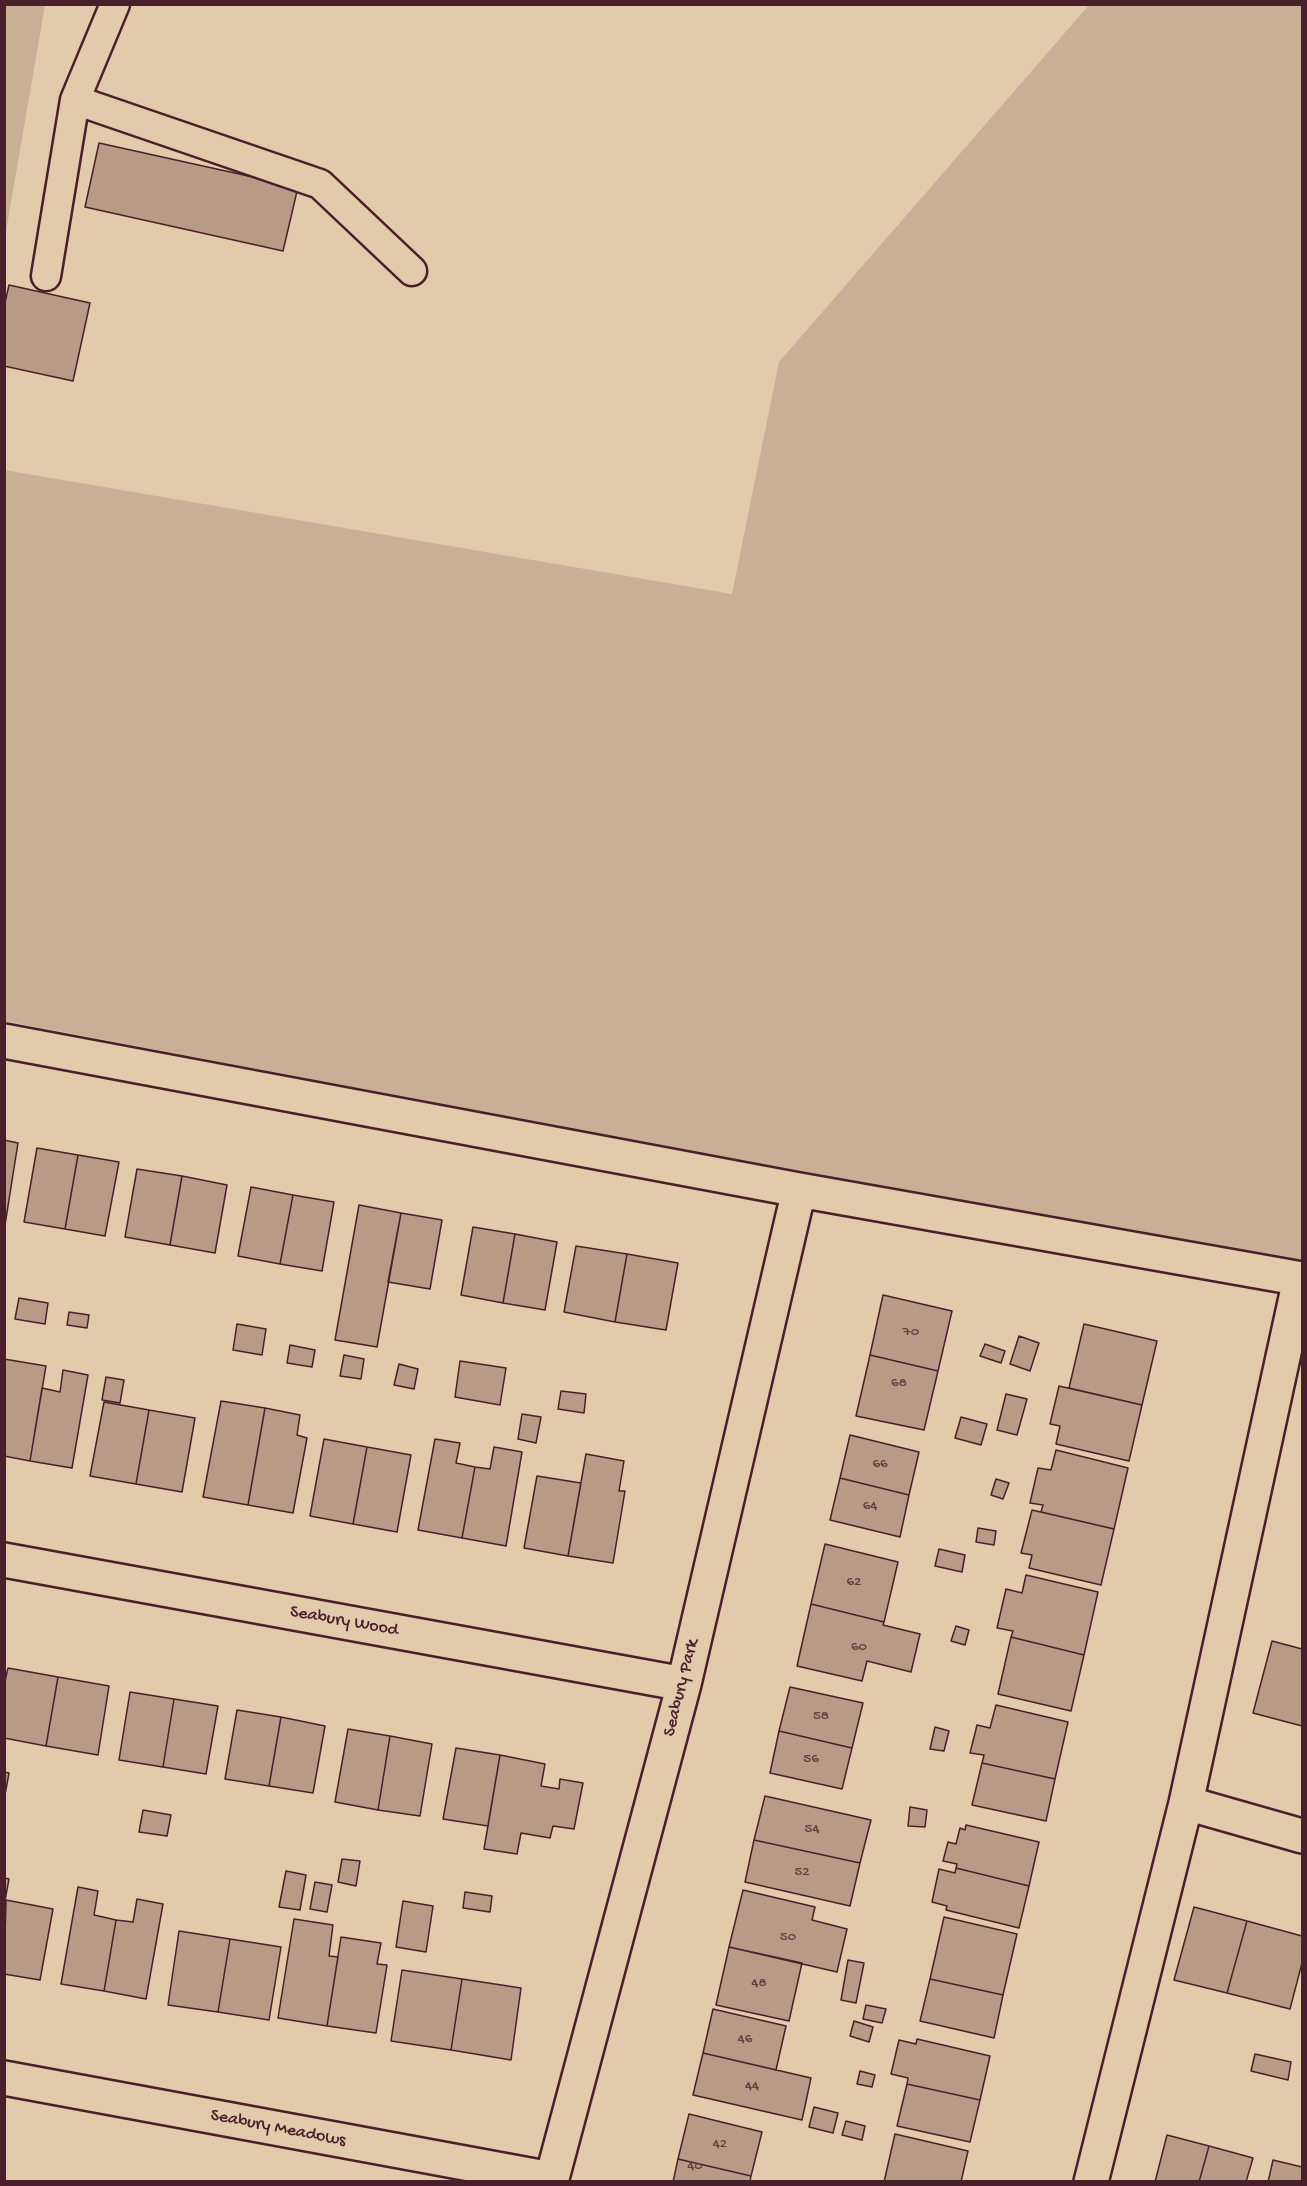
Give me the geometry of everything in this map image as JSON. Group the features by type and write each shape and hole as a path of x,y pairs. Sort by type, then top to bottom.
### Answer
{"street":[{"path":"4,1041 799,1190 1301,1279 1186,1803 1091,2181"},
{"name":"Seabury Park","path":"551,2180 684,1684 799,1190"},
{"name":"Seabury Wood","path":"4,1560 684,1684"},
{"path":"1186,1803 1302,1836"},
{"name":"Seabury Meadows","path":"4,2078 551,2180"}],"lane":[{"path":"46,276 75,100 115,4"},
{"path":"75,100 320,184 412,271"}],"shaded area":[{"path":"4,5 45,5 5,237"},
{"path":"1089,5 1302,5 1302,1268 5,1021 4,470 732,594 779,362"}],"building":[{"path":"99,143 298,187 283,251 85,207"},
{"path":"9,285 90,303 73,381 4,366 4,307"},
{"path":"4,1140 18,1143 5,1225 4,1225"},
{"path":"37,1148 78,1155 65,1229 24,1222"},
{"path":"78,1155 119,1162 105,1236 65,1229"},
{"path":"137,1169 182,1176 170,1245 125,1237"},
{"path":"182,1176 227,1185 215,1253 170,1245"},
{"path":"251,1187 293,1195 280,1264 238,1256"},
{"path":"293,1195 334,1202 322,1271 280,1264"},
{"path":"359,1205 401,1213 377,1347 335,1340"},
{"path":"401,1213 442,1220 430,1289 388,1282"},
{"path":"473,1227 515,1234 503,1303 461,1295"},
{"path":"515,1234 557,1242 545,1310 503,1303"},
{"path":"576,1246 627,1254 615,1322 564,1312"},
{"path":"627,1254 678,1263 666,1330 615,1322"},
{"path":"883,1295 952,1311 938,1371 870,1355"},
{"path":"19,1298 48,1303 45,1324 15,1319"},
{"path":"69,1312 89,1315 87,1328 67,1325"},
{"path":"237,1324 266,1329 262,1355 233,1350"},
{"path":"1084,1324 1157,1341 1142,1405 1069,1388"},
{"path":"1019,1336 1039,1343 1030,1371 1010,1364"},
{"path":"985,1344 1005,1351 1001,1363 980,1356"},
{"path":"290,1345 315,1350 312,1367 287,1363"},
{"path":"344,1355 364,1359 361,1379 340,1376"},
{"path":"870,1355 938,1371 924,1430 856,1416"},
{"path":"4,1359 46,1366 30,1461 4,1456"},
{"path":"460,1361 506,1368 500,1405 455,1397"},
{"path":"399,1364 418,1369 414,1389 394,1385"},
{"path":"63,1370 88,1375 72,1468 30,1461 42,1388 60,1392"},
{"path":"106,1377 124,1380 120,1403 102,1400"},
{"path":"1059,1386 1142,1405 1129,1461 1056,1444 1060,1426 1050,1424"},
{"path":"561,1391 586,1394 584,1413 558,1409"},
{"path":"1006,1394 1027,1399 1017,1435 997,1430"},
{"path":"221,1401 265,1408 248,1505 203,1497"},
{"path":"104,1402 149,1410 136,1484 90,1476"},
{"path":"265,1408 300,1415 297,1435 307,1438 293,1513 248,1505"},
{"path":"149,1410 195,1418 182,1492 136,1484"},
{"path":"522,1414 541,1417 536,1443 518,1439"},
{"path":"961,1417 987,1424 981,1445 955,1438"},
{"path":"850,1435 919,1452 909,1495 840,1478"},
{"path":"324,1439 367,1447 353,1524 310,1516"},
{"path":"435,1439 460,1443 456,1463 475,1467 462,1538 418,1530"},
{"path":"367,1447 411,1455 397,1532 353,1524"},
{"path":"494,1447 522,1452 506,1546 462,1538 475,1467 490,1469"},
{"path":"1056,1450 1128,1468 1114,1529 1041,1512 1043,1505 1030,1503 1038,1468 1051,1470"},
{"path":"586,1454 624,1461 619,1491 625,1491 613,1563 568,1556"},
{"path":"537,1476 581,1483 568,1556 524,1548"},
{"path":"840,1478 909,1495 900,1537 830,1520"},
{"path":"996,1479 1009,1483 1003,1499 991,1495"},
{"path":"1032,1510 1114,1529 1101,1585 1029,1568 1032,1555 1021,1553"},
{"path":"978,1528 996,1531 994,1545 976,1542"},
{"path":"825,1544 898,1562 884,1622 811,1604"},
{"path":"939,1549 965,1555 962,1572 935,1566"},
{"path":"1026,1575 1098,1592 1084,1655 1011,1637 1013,1631 997,1628 1006,1589 1022,1593"},
{"path":"811,1604 884,1622 883,1625 920,1634 911,1672 867,1661 862,1681 797,1666"},
{"path":"956,1626 969,1630 965,1645 951,1641"},
{"path":"1011,1637 1084,1655 1071,1711 998,1694"},
{"path":"1272,1641 1302,1649 1302,1726 1253,1713"},
{"path":"8,1668 58,1677 46,1746 4,1738 4,1685"},
{"path":"58,1677 109,1686 98,1755 46,1746"},
{"path":"790,1687 863,1703 852,1748 779,1731"},
{"path":"130,1692 174,1699 163,1767 119,1760"},
{"path":"174,1699 218,1706 206,1774 163,1767"},
{"path":"996,1705 1068,1722 1055,1779 982,1763 984,1755 970,1753 977,1725 990,1728"},
{"path":"237,1710 281,1717 269,1786 225,1779"},
{"path":"281,1717 325,1726 313,1793 269,1786"},
{"path":"935,1727 949,1731 944,1751 930,1749"},
{"path":"348,1729 390,1736 378,1810 335,1802"},
{"path":"779,1731 852,1748 842,1789 770,1773"},
{"path":"390,1736 432,1744 420,1816 378,1810"},
{"path":"456,1748 500,1755 488,1826 443,1819"},
{"path":"500,1755 545,1764 541,1786 559,1789 560,1779 583,1783 574,1829 553,1826 550,1838 521,1833 517,1854 484,1849"},
{"path":"982,1763 1055,1779 1046,1821 972,1805"},
{"path":"4,1772 9,1773 4,1800"},
{"path":"765,1796 871,1820 860,1863 754,1840"},
{"path":"910,1807 927,1810 925,1827 908,1826"},
{"path":"143,1810 171,1815 167,1836 139,1832"},
{"path":"966,1825 1039,1842 1029,1886 956,1868 957,1864 943,1861 948,1842 956,1844 960,1828 965,1830"},
{"path":"754,1840 860,1863 850,1906 745,1882"},
{"path":"342,1859 360,1861 356,1886 338,1882"},
{"path":"956,1868 1029,1886 1019,1928 946,1910 947,1906 932,1902 939,1869 955,1873"},
{"path":"286,1871 306,1875 300,1910 279,1907"},
{"path":"4,1878 9,1879 4,1906"},
{"path":"315,1882 332,1885 327,1912 310,1909"},
{"path":"78,1887 98,1891 94,1915 116,1920 104,1991 61,1984"},
{"path":"743,1890 815,1907 812,1920 847,1929 837,1972 729,1947"},
{"path":"465,1892 492,1896 490,1912 463,1908"},
{"path":"137,1899 163,1904 146,1999 104,1991 116,1920 133,1922"},
{"path":"6,1900 53,1909 40,1980 4,1974"},
{"path":"403,1901 433,1906 426,1952 396,1947"},
{"path":"1194,1907 1247,1921 1227,1993 1174,1980"},
{"path":"944,1917 1017,1934 1003,1995 930,1979"},
{"path":"294,1919 333,1925 329,1956 338,1957 327,2026 278,2018"},
{"path":"1247,1921 1302,1936 1302,1963 1290,2009 1227,1993"},
{"path":"179,1931 230,1939 218,2012 168,2005"},
{"path":"341,1937 381,1943 377,1964 387,1965 376,2033 327,2026"},
{"path":"230,1939 281,1947 269,2020 218,2012"},
{"path":"729,1947 802,1963 789,2021 716,2005"},
{"path":"848,1960 864,1963 856,2003 841,2000"},
{"path":"402,1970 462,1979 451,2050 391,2041"},
{"path":"462,1979 521,1988 511,2060 451,2050"},
{"path":"930,1979 1003,1995 994,2038 920,2021"},
{"path":"866,2005 886,2009 882,2023 863,2019"},
{"path":"713,2009 786,2026 776,2070 703,2053"},
{"path":"854,2021 873,2027 869,2042 850,2036"},
{"path":"917,2039 990,2056 980,2100 907,2084 908,2078 891,2074 899,2040 916,2044"},
{"path":"703,2053 811,2078 802,2120 693,2095"},
{"path":"1255,2054 1291,2062 1288,2080 1251,2071"},
{"path":"860,2071 875,2075 872,2087 857,2084"},
{"path":"907,2084 980,2100 970,2142 897,2126"},
{"path":"814,2107 838,2113 833,2133 809,2127"},
{"path":"689,2114 762,2132 751,2176 678,2159"},
{"path":"846,2121 865,2126 862,2140 842,2135"},
{"path":"895,2134 968,2151 961,2182 884,2182"},
{"path":"1167,2135 1209,2146 1199,2182 1155,2182"},
{"path":"1209,2146 1253,2158 1246,2182 1199,2182"},
{"path":"678,2159 751,2176 750,2182 673,2182"},
{"path":"1273,2160 1302,2167 1302,2182 1268,2182"}]}
